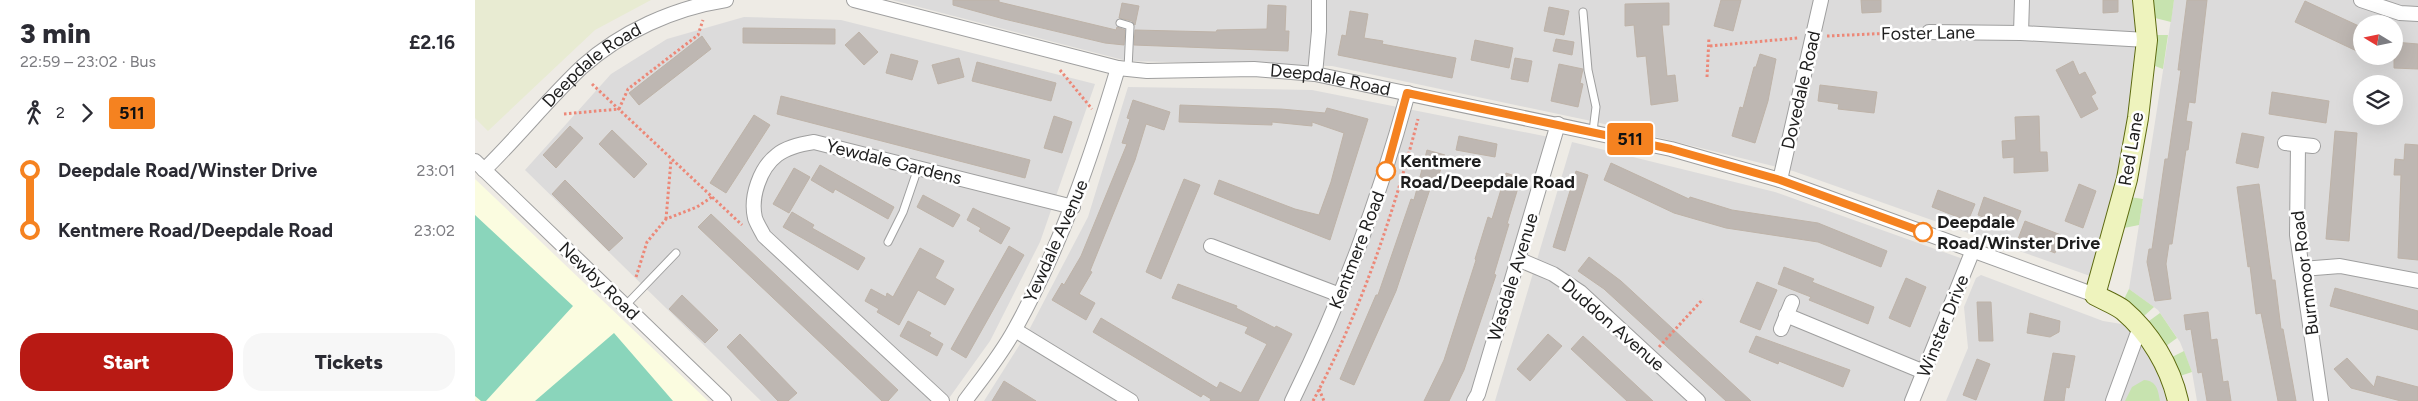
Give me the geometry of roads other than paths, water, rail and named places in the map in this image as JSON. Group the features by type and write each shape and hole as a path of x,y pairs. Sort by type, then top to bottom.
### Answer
{"street":[{"name":"Deepdale Road","path":"480,165 583,67 623,37 670,15 703,4 726,0"},
{"name":"Deepdale Road","path":"854,0 889,3 1123,68 1147,71 1255,69 1315,74 1593,131 1671,149 1780,180 2095,295 2121,309 2140,327 2172,376 2178,401"},
{"path":"1315,74 1323,0"},
{"name":"Dovedale Road","path":"1780,180 1815,36 1821,0"},
{"path":"2021,33 2022,0"},
{"name":"Red Lane","path":"2095,295 2127,179 2138,118 2147,40 2143,0"},
{"path":"2361,0 2400,13 2418,14"},
{"name":"Foster Lane","path":"1929,32 2021,33 2147,40"},
{"name":"Yewdale Avenue","path":"965,401 1015,330 1053,255 1073,207 1102,121 1123,68"},
{"name":"Kentmere Road","path":"1292,401 1340,296 1375,204 1407,93"},
{"name":"Wasdale Avenue","path":"1480,399 1558,124"},
{"name":"Yewdale Gardens","path":"942,401 764,236 755,218 755,199 759,181 766,167 778,154 797,145 814,142 1073,207"},
{"name":"Burnmoor Road","path":"2313,146 2292,144 2296,217 2321,401"},
{"name":"Newby Road","path":"480,165 724,401"},
{"path":"1209,246 1340,296"},
{"name":"Winster Drive","path":"1912,401 1973,250"},
{"name":"Duddon Avenue","path":"1520,260 1553,274 1579,292 1699,401"},
{"path":"2302,269 2340,266 2418,282"},
{"path":"1781,328 1792,302"},
{"path":"1786,315 1924,372"},
{"path":"2113,401 2140,327"},
{"path":"1015,330 1131,401"}],"lane":[{"path":"1583,12 1588,70 1596,107 1593,131"},
{"path":"1120,23 1130,26 1123,68"},
{"path":"888,242 903,212 918,168"},
{"path":"625,306 676,253"}],"place":[{"name":"Kentmere Road/Deepdale Road","path":"1386,171"},
{"name":"Deepdale Road/Winster Drive","path":"1923,232"}]}
